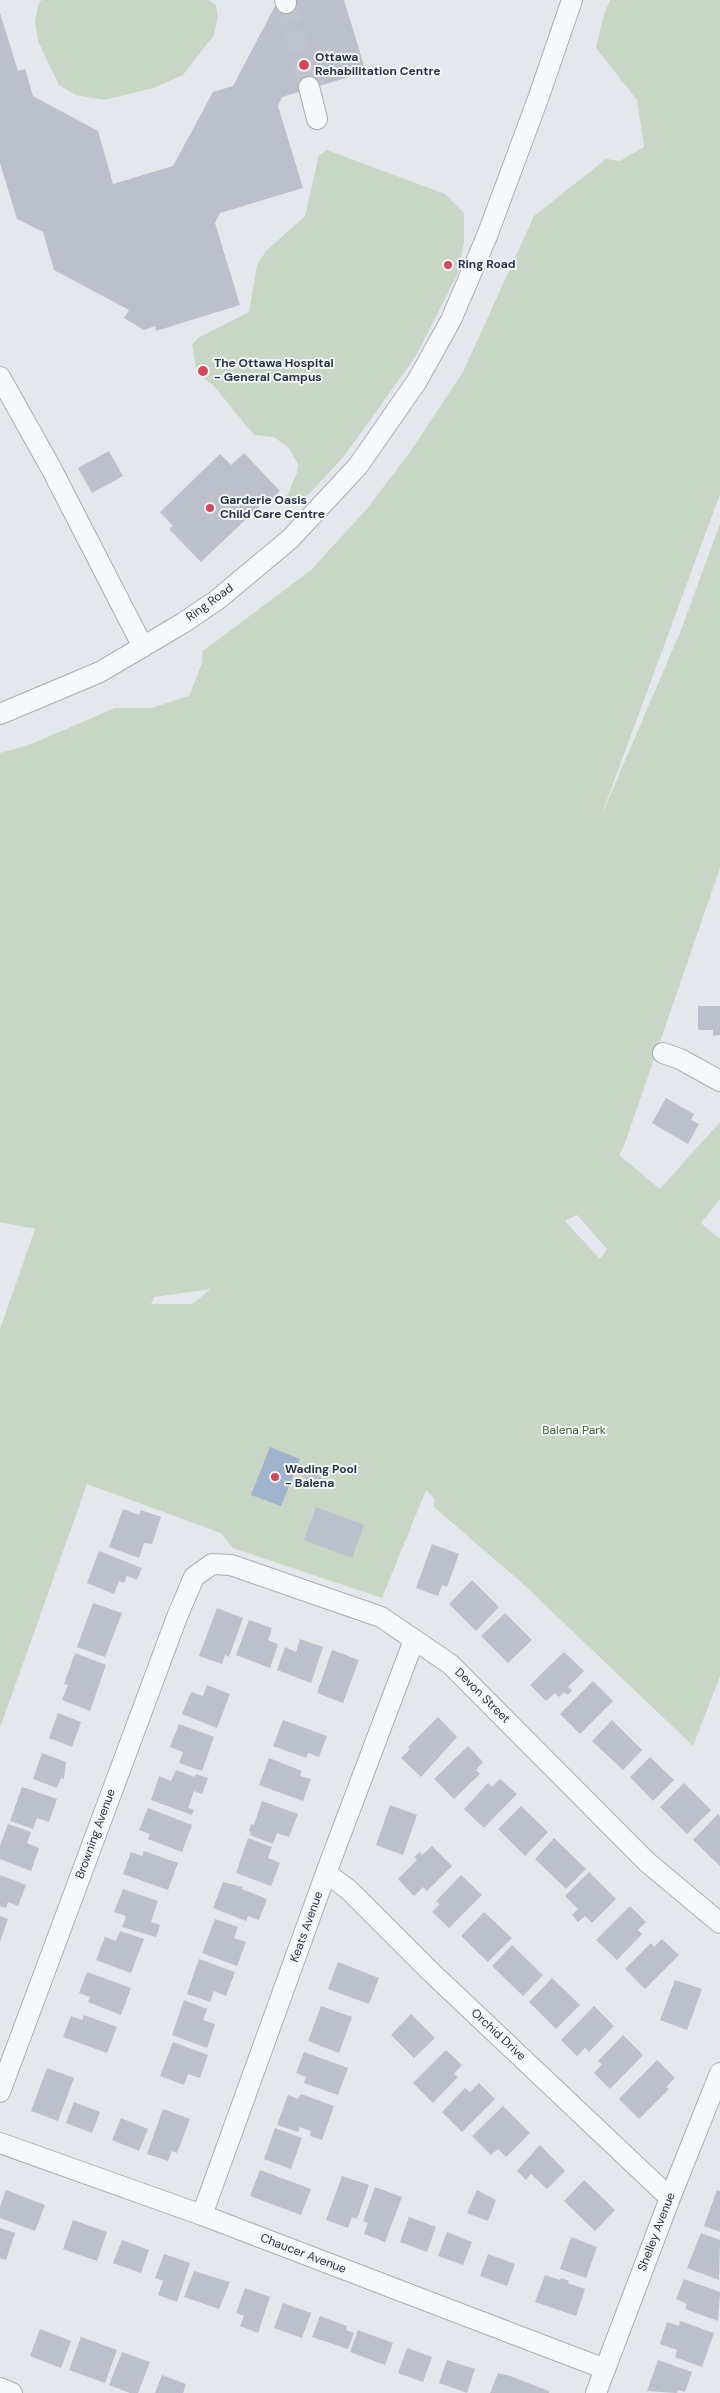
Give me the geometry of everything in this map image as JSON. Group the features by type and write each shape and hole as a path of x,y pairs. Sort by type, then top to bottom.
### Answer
{"street":[{"name":"Ring Road","path":"0,714 100,672 144,647 217,600 290,539 358,466 402,403 451,320 487,236 572,0"},
{"path":"309,87 317,118"},
{"path":"0,377 144,647"},
{"path":"663,1053 680,1059 720,1081"},
{"name":"Devon Street","path":"194,1577 212,1564 231,1565 381,1617 450,1664 647,1862 720,1922"},
{"name":"Browning Avenue","path":"0,2092 194,1577"},
{"name":"Keats Avenue","path":"202,2215 326,1873 414,1640"},
{"name":"Orchid Drive","path":"326,1873 349,1890 431,1972 670,2198"},
{"name":"Shelley Avenue","path":"596,2393 720,2073"},
{"name":"Chaucer Avenue","path":"0,2143 202,2215 605,2369"},
{"path":"0,2388 12,2393"}],"green space":[{"path":"42,0 208,0 216,5 218,17 214,35 183,75 154,88 104,100 76,95 59,85 38,41 35,21 39,2"},
{"name":"Balena Park","path":"610,0 720,0 720,494 600,819 681,630 720,524 720,868 624,1146 619,1155 660,1189 720,1122 720,1199 701,1223 720,1239 720,1676 693,1746 522,1583 434,1507 434,1498 426,1490 382,1598 233,1548 221,1533 87,1484 0,1728 0,1329 35,1229 0,1222 0,753 29,745 115,708 151,708 189,696 202,663 203,651 310,571 366,510 410,452 463,372 534,216 606,159 620,161 644,147 637,100 596,48 604,14","holes":["577,1215 607,1249 600,1259 565,1221","211,1289 192,1304 151,1304 154,1297"]},
{"path":"327,150 445,194 464,213 464,242 458,273 416,356 345,455 309,494 292,506 283,505 297,473 298,464 289,448 274,437 254,435 213,385 197,374 192,345 198,338 249,312 257,265 266,251 305,216 319,155"}],"water":[{"name":"Wading Pool - Balena","path":"270,1447 300,1459 281,1506 251,1495"}],"building":[{"path":"296,0 344,0 366,72 282,97 278,106 303,188 220,213 215,223 240,305 156,331 155,326 144,330 124,318 129,310 54,270 43,232 17,219 0,163 0,13 18,71 25,69 33,96 98,131 113,184 173,166 213,92 233,86 275,6"},
{"path":"109,451 123,476 92,493 78,468"},
{"name":"Garderie Oasis Child Care Centre","path":"244,453 280,491 266,505 263,503 201,562 169,529 173,526 160,512 220,454 231,465"},
{"path":"698,1006 720,1006 720,1035 713,1036 713,1030 698,1030"},
{"path":"666,1098 694,1114 691,1120 699,1124 688,1144 652,1123"},
{"path":"309,1465 317,1465 322,1470 320,1481 309,1483 304,1478 304,1470"},
{"path":"316,1507 364,1525 352,1558 304,1540"},
{"path":"123,1509 139,1515 141,1510 161,1517 152,1544 144,1543 139,1558 109,1547"},
{"path":"432,1544 459,1554 447,1587 442,1585 438,1596 416,1588"},
{"path":"99,1551 142,1568 137,1580 127,1576 124,1583 119,1581 114,1594 87,1583"},
{"path":"472,1580 499,1607 476,1631 449,1604"},
{"path":"93,1603 122,1613 105,1657 77,1647"},
{"path":"217,1608 243,1618 229,1657 225,1655 222,1664 199,1656"},
{"path":"505,1613 532,1640 508,1663 481,1636"},
{"path":"249,1620 272,1628 268,1640 278,1644 270,1668 236,1655"},
{"path":"300,1639 323,1647 311,1683 277,1670 285,1647 296,1652"},
{"path":"332,1650 359,1660 343,1703 317,1693"},
{"path":"564,1652 584,1671 568,1687 572,1690 568,1695 564,1692 559,1697 555,1693 546,1701 530,1685"},
{"path":"75,1653 106,1665 90,1711 62,1700 68,1685 64,1684"},
{"path":"593,1681 613,1701 580,1734 560,1714"},
{"path":"207,1685 230,1694 217,1728 182,1714 191,1692 203,1696"},
{"path":"58,1713 81,1722 72,1747 49,1738"},
{"path":"438,1717 457,1737 421,1777 401,1758 410,1749 408,1747"},
{"path":"283,1720 327,1736 319,1757 308,1753 306,1758 273,1746"},
{"path":"612,1720 642,1750 623,1770 592,1741"},
{"path":"179,1724 214,1737 202,1771 179,1763 183,1752 170,1747"},
{"path":"468,1746 483,1762 476,1770 480,1774 454,1799 434,1779"},
{"path":"42,1753 66,1762 64,1779 61,1778 57,1788 33,1779"},
{"path":"650,1757 674,1780 653,1801 630,1777"},
{"path":"269,1758 302,1771 300,1776 311,1779 303,1801 259,1785"},
{"path":"176,1770 195,1777 196,1774 208,1778 202,1794 194,1791 188,1808 194,1810 192,1815 151,1800 159,1776 171,1781"},
{"path":"500,1779 517,1794 484,1828 464,1809 488,1783 492,1787"},
{"path":"684,1783 711,1810 687,1834 660,1807"},
{"path":"22,1787 57,1799 49,1822 37,1818 33,1829 10,1821"},
{"path":"262,1801 298,1814 289,1837 277,1833 273,1844 250,1835 251,1824 254,1825"},
{"path":"390,1805 417,1815 403,1855 376,1845"},
{"path":"521,1806 548,1832 525,1856 498,1829"},
{"path":"148,1808 192,1825 182,1852 148,1839 150,1834 139,1830"},
{"path":"718,1814 720,1817 720,1866 693,1840"},
{"path":"8,1824 31,1832 27,1843 39,1848 31,1871 0,1859 0,1846"},
{"path":"248,1838 272,1847 268,1858 280,1863 271,1886 236,1873"},
{"path":"554,1838 586,1869 566,1889 535,1859"},
{"path":"432,1846 452,1866 427,1891 423,1887 414,1896 398,1879 417,1860 414,1857 420,1852 422,1855"},
{"path":"144,1851 178,1863 168,1890 123,1874 131,1852 142,1856"},
{"path":"589,1872 616,1899 592,1923 585,1916 578,1922 572,1915 578,1909 565,1896"},
{"path":"0,1875 26,1885 18,1906 8,1902 6,1908 0,1906"},
{"path":"461,1875 482,1895 449,1928 432,1912 440,1904 436,1901"},
{"path":"223,1882 242,1887 242,1889 267,1899 259,1920 248,1916 246,1921 213,1908"},
{"path":"123,1889 158,1901 151,1922 160,1925 156,1937 122,1927 126,1916 114,1912"},
{"path":"630,1906 646,1922 638,1930 642,1934 617,1960 596,1940"},
{"path":"484,1912 512,1938 488,1962 461,1936"},
{"path":"0,1916 8,1919 0,1942"},
{"path":"215,1919 238,1927 234,1938 246,1942 237,1966 202,1953"},
{"path":"120,1931 144,1939 131,1973 96,1960 105,1937 116,1941"},
{"path":"662,1939 679,1955 645,1989 625,1969 651,1943 654,1947"},
{"path":"512,1945 543,1975 523,1996 492,1966"},
{"path":"199,1959 235,1972 226,1996 214,1991 210,2002 187,1994"},
{"path":"338,1962 379,1978 369,2004 328,1989"},
{"path":"87,1972 131,1988 121,2015 88,2002 90,1997 79,1993"},
{"path":"552,1978 580,2005 556,2029 529,2002"},
{"path":"675,1980 702,1989 687,2030 660,2020"},
{"path":"184,2000 207,2009 203,2020 215,2024 207,2048 172,2035"},
{"path":"321,2006 352,2017 339,2053 308,2041"},
{"path":"594,2006 614,2026 589,2052 585,2048 577,2056 561,2040"},
{"path":"411,2014 435,2038 414,2058 391,2035"},
{"path":"84,2015 117,2027 107,2053 63,2037 71,2016 82,2020"},
{"path":"623,2035 643,2055 610,2089 594,2073 602,2064 598,2061"},
{"path":"173,2042 208,2055 200,2078 188,2074 184,2085 160,2076"},
{"path":"446,2050 462,2065 454,2074 458,2077 433,2103 413,2083"},
{"path":"304,2052 348,2068 338,2095 304,2083 306,2077 296,2073"},
{"path":"657,2060 675,2078 666,2087 669,2089 639,2119 619,2099"},
{"path":"47,2068 74,2078 58,2121 31,2111"},
{"path":"479,2083 495,2099 462,2132 442,2112 465,2088 470,2092"},
{"path":"301,2094 334,2106 322,2140 310,2136 311,2131 300,2127 298,2132 277,2125 288,2095 298,2099"},
{"path":"74,2102 100,2112 92,2133 66,2123"},
{"path":"503,2106 530,2133 506,2157 498,2149 491,2155 472,2136"},
{"path":"163,2109 190,2119 177,2153 172,2151 168,2161 147,2154"},
{"path":"121,2118 148,2129 139,2151 112,2140"},
{"path":"275,2128 302,2138 291,2169 264,2159"},
{"path":"540,2145 565,2171 547,2189 531,2174 526,2180 517,2171"},
{"path":"260,2170 311,2189 301,2215 250,2196"},
{"path":"342,2176 369,2185 357,2219 352,2217 348,2228 326,2220"},
{"path":"584,2180 615,2210 595,2231 564,2201"},
{"path":"375,2187 402,2197 385,2242 364,2234 368,2223 363,2221"},
{"path":"6,2190 45,2205 35,2231 0,2218 0,2207"},
{"path":"477,2190 496,2200 488,2221 467,2213"},
{"path":"717,2190 720,2191 720,2232 704,2226"},
{"path":"409,2217 436,2227 427,2252 400,2242"},
{"path":"73,2220 107,2232 97,2261 63,2249"},
{"path":"0,2228 15,2233 6,2260 0,2258"},
{"path":"447,2232 472,2242 463,2265 438,2256"},
{"path":"701,2233 720,2240 719,2280 687,2268"},
{"path":"571,2237 597,2247 586,2278 560,2269"},
{"path":"122,2240 149,2250 141,2273 113,2263"},
{"path":"164,2254 190,2263 177,2302 158,2295 163,2281 155,2278"},
{"path":"488,2254 515,2264 507,2286 480,2276"},
{"path":"194,2271 230,2282 219,2309 184,2297"},
{"path":"545,2275 560,2280 561,2278 569,2281 568,2283 585,2289 576,2316 535,2302"},
{"path":"684,2279 720,2292 718,2321 685,2309 687,2304 676,2299"},
{"path":"245,2288 270,2297 258,2333 240,2326 244,2316 236,2313"},
{"path":"283,2303 311,2313 302,2338 274,2328"},
{"path":"320,2316 347,2326 346,2330 354,2333 348,2349 312,2337"},
{"path":"680,2321 714,2333 702,2367 675,2357 677,2350 660,2344 667,2322 679,2326"},
{"path":"40,2329 71,2341 61,2368 30,2356"},
{"path":"358,2330 393,2343 385,2365 350,2352"},
{"path":"81,2337 117,2350 105,2383 69,2370"},
{"path":"407,2348 432,2357 423,2382 398,2373"},
{"path":"122,2352 150,2362 138,2393 130,2393 109,2385"},
{"path":"447,2360 475,2369 467,2393 439,2383"},
{"path":"658,2360 692,2372 685,2392 678,2390 677,2393 647,2391"},
{"path":"498,2373 549,2391 549,2393 490,2393"},
{"path":"162,2375 186,2384 183,2393 155,2393"}],"tunnel":[{"path":"286,3 309,87"}],"place":[{"name":"Ottawa Rehabilitation Centre","path":"304,65"},
{"name":"Ring Road","path":"448,265"},
{"name":"The Ottawa Hospital - General Campus","path":"203,371"},
{"name":"Garderie Oasis Child Care Centre","path":"210,508"},
{"name":"Wading Pool - Balena","path":"275,1477"}]}
